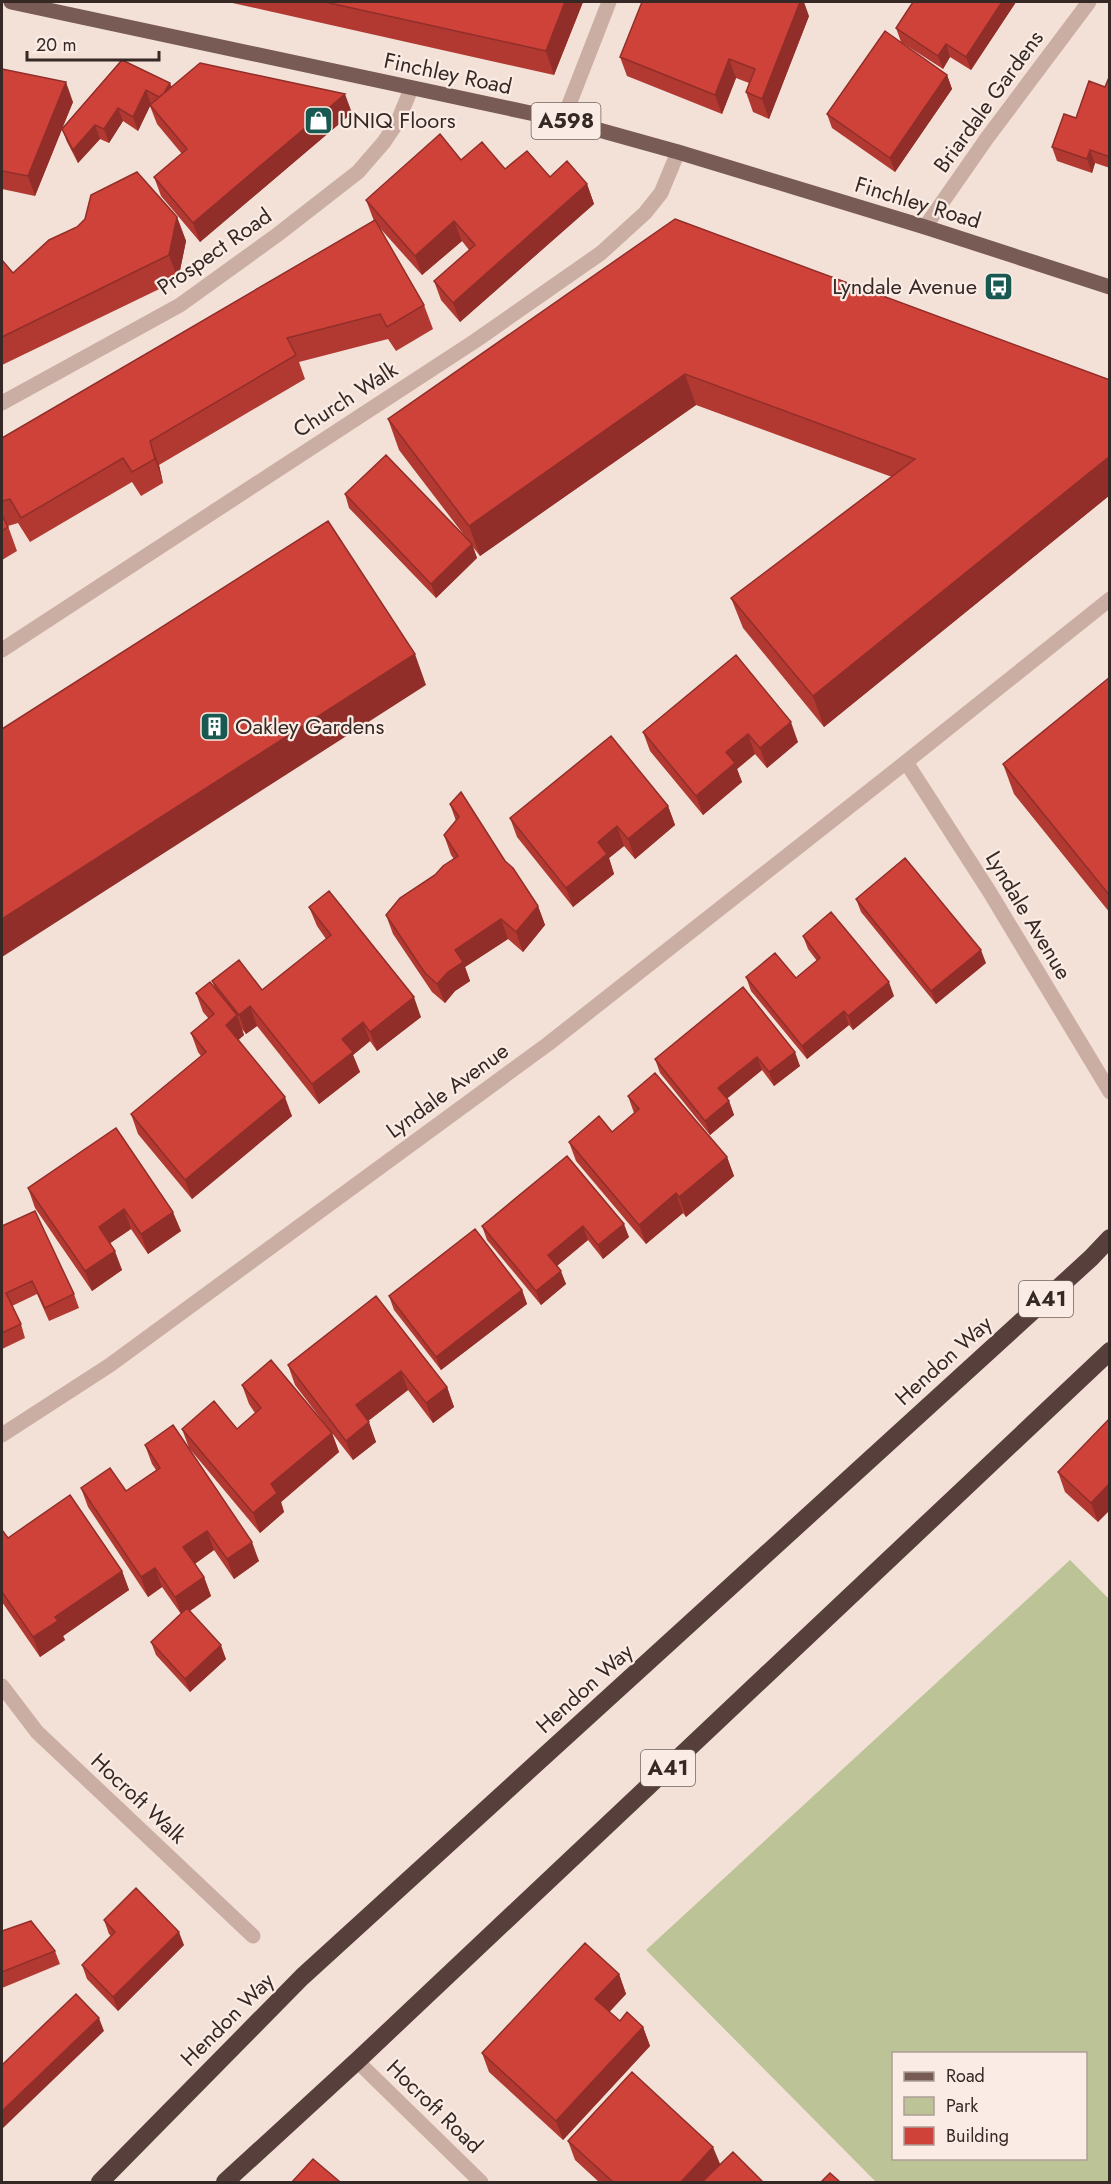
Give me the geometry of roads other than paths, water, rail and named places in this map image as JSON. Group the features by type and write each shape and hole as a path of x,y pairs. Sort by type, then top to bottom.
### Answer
{"highway":[{"name":"Hendon Way","path":"100,2182 302,1977 1091,1258 1110,1238"},
{"name":"A41","path":"225,2182 357,2061 1110,1351"}],"main road":[{"name":"Finchley Road","path":"11,2 563,120 678,152 925,227 1110,287"}],"street":[{"path":"563,120 609,2"},
{"name":"Briardale Gardens","path":"925,227 987,138 1089,2"},
{"name":"Prospect Road","path":"2,403 180,305 313,207 358,172 384,142 398,121 411,89"},
{"name":"Church Walk","path":"2,650 475,341 600,253 645,213 661,193 678,152"},
{"name":"Lyndale Avenue","path":"2,1435 110,1365 548,1044 1110,599"},
{"name":"Lyndale Avenue","path":"906,762 989,891 1110,1092"},
{"name":"Hocroft Walk","path":"2,1686 37,1732 253,1936"},
{"name":"Hocroft Road","path":"357,2061 481,2182"}],"place":[{"name":"UNIQ Floors","path":"318,120"},
{"name":"Lyndale Avenue","path":"998,286"},
{"name":"Oakley Gardens","path":"214,726"}]}
